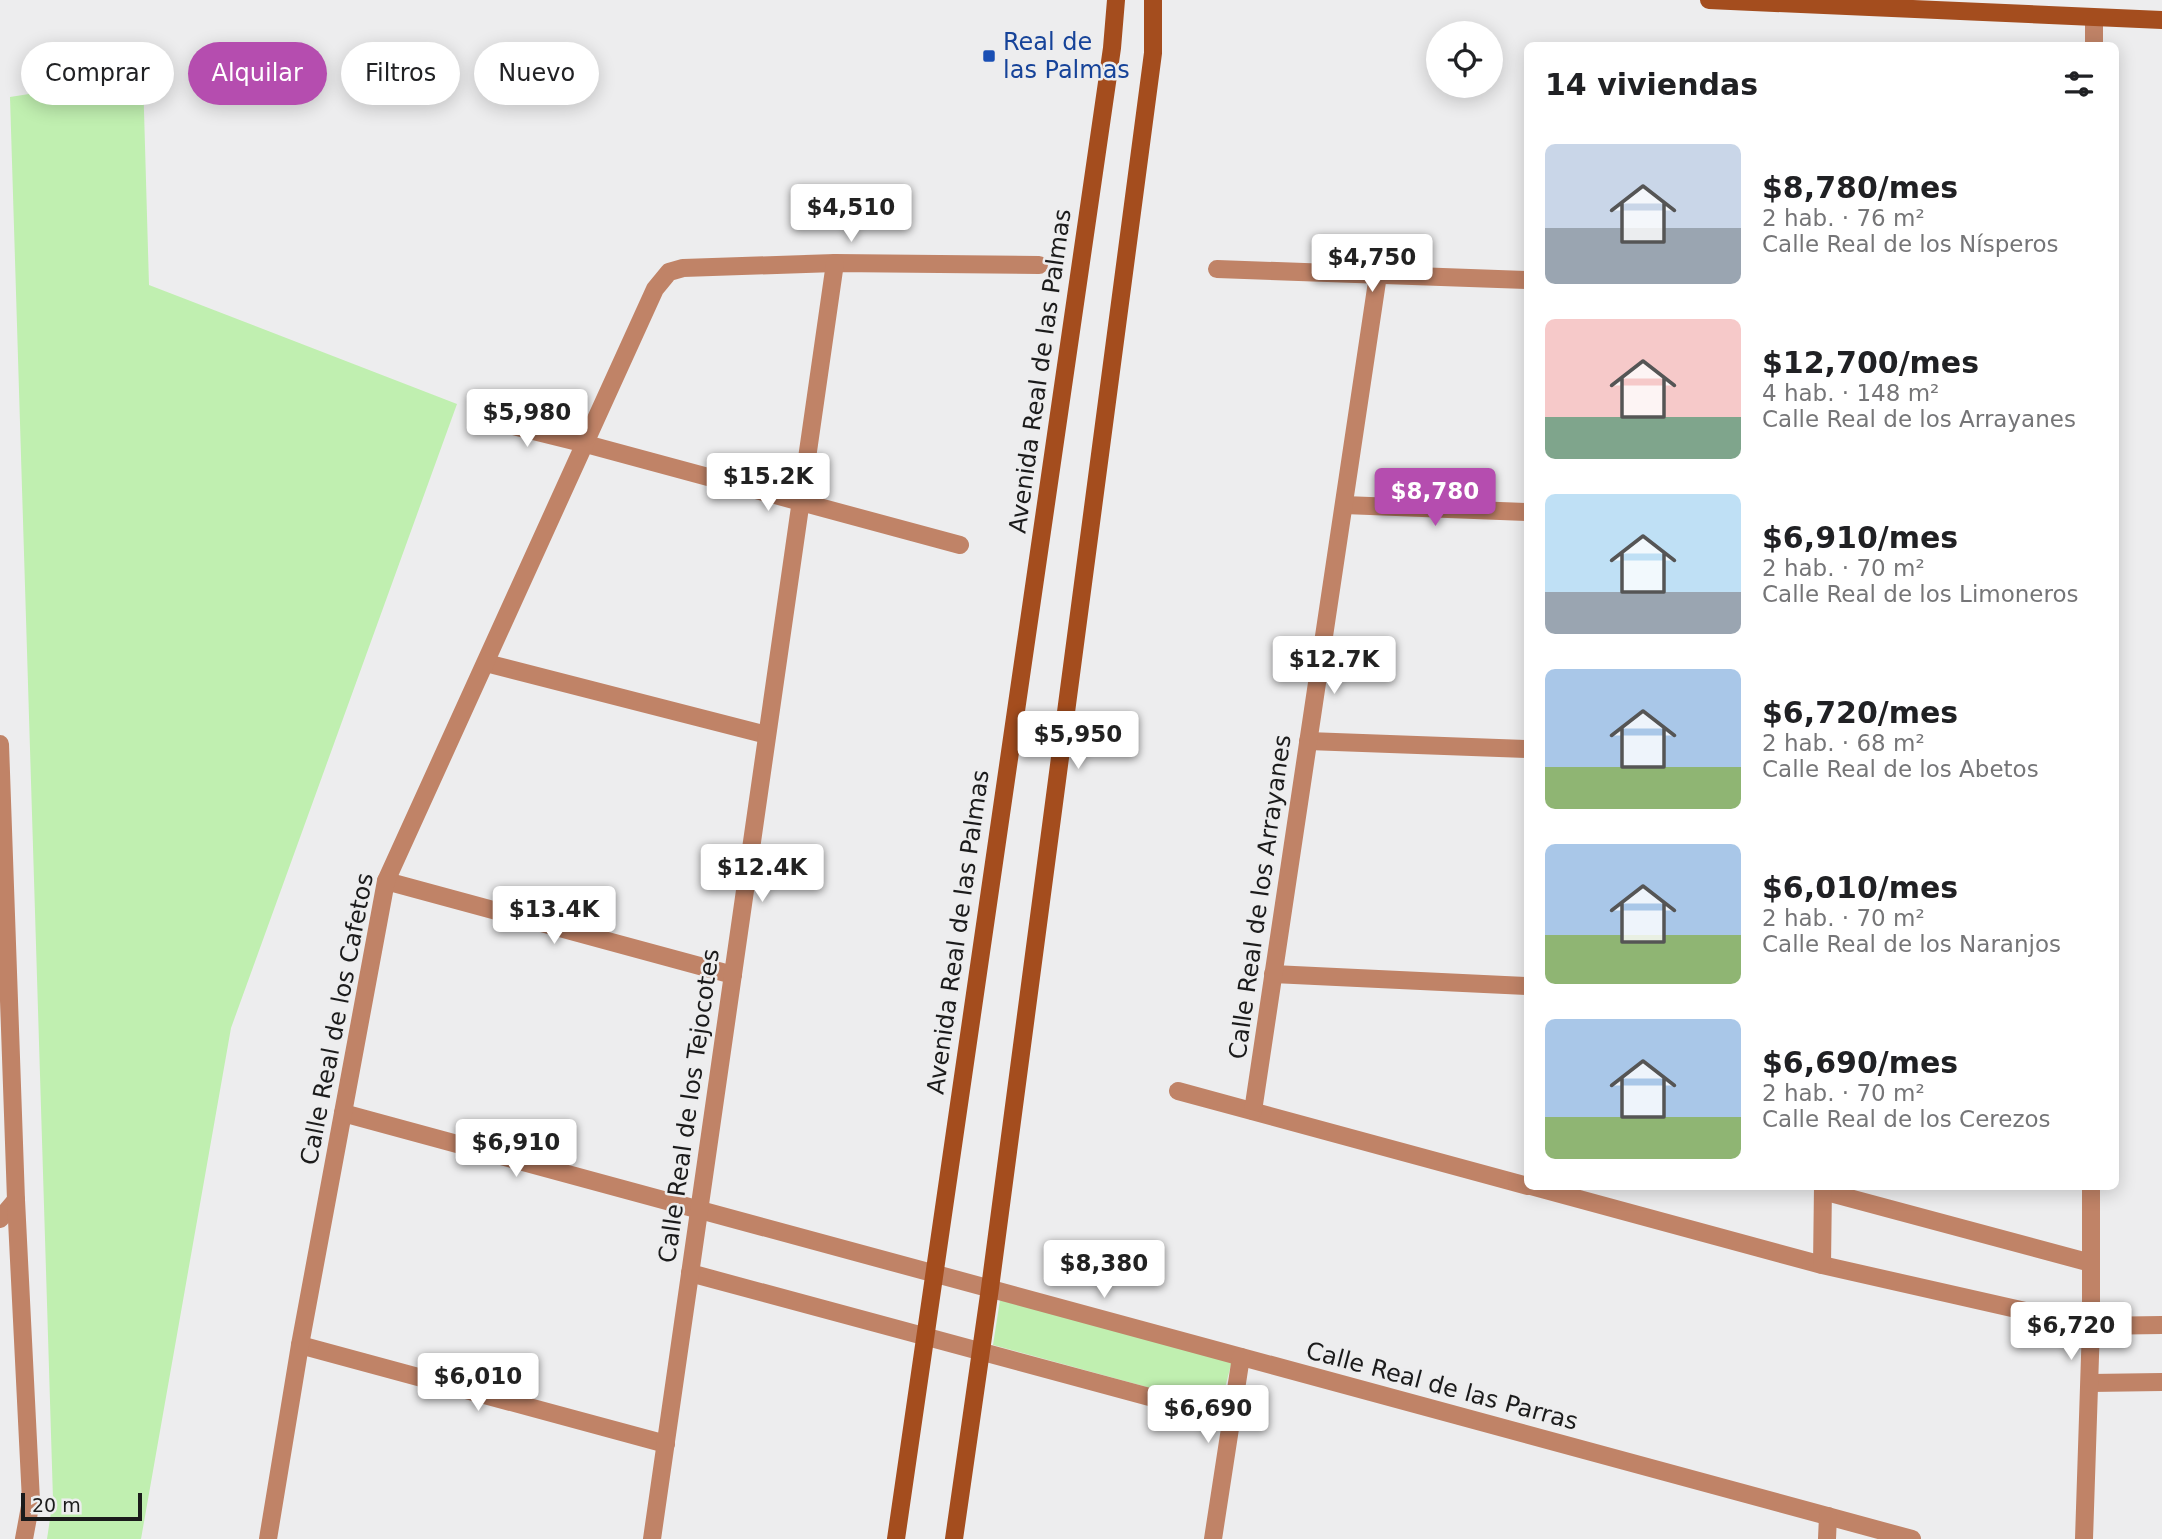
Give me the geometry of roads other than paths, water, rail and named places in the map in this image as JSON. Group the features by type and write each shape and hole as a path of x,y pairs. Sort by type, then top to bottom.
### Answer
{"street":[{"name":"Avenida Real de las Palmas","path":"896,1539 1111,62 1116,0"},
{"path":"954,1539 990,1288 1153,53 1153,0"},
{"path":"1709,0 1962,6 2094,18 2162,20"},
{"path":"2094,18 2094,42"},
{"path":"835,263 1039,265"},
{"name":"Calle Real de los Cafetos","path":"268,1539 300,1345 386,881 655,289 669,272 683,268 835,263"},
{"name":"Calle Real de los Tejocotes","path":"652,1539 835,263"},
{"path":"1217,269 1524,280"},
{"name":"Calle Real de los Arrayanes","path":"1253,1111 1378,275"},
{"path":"477,417 960,545"},
{"path":"1344,505 1524,512"},
{"path":"486,663 767,735"},
{"path":"1308,741 1524,750"},
{"path":"0,744 16,1200 31,1501 24,1539"},
{"path":"386,881 733,975"},
{"path":"1273,974 1524,986"},
{"path":"1178,1091 1524,1185"},
{"name":"Calle Real de las Parras","path":"343,1113 1912,1539"},
{"path":"1544,1190 1822,1265 2091,1326 2162,1325"},
{"path":"1822,1265 1823,1190"},
{"path":"1827,1190 2091,1263"},
{"path":"2084,1539 2090,1382 2091,1190"},
{"path":"0,1219 16,1200"},
{"path":"690,1273 1231,1419"},
{"path":"300,1345 666,1444"},
{"path":"1213,1539 1241,1357"},
{"path":"2090,1382 2162,1382"},
{"path":"1827,1539 1828,1516"}],"place":[{"name":"Real de las Palmas","path":"989,56"}]}
